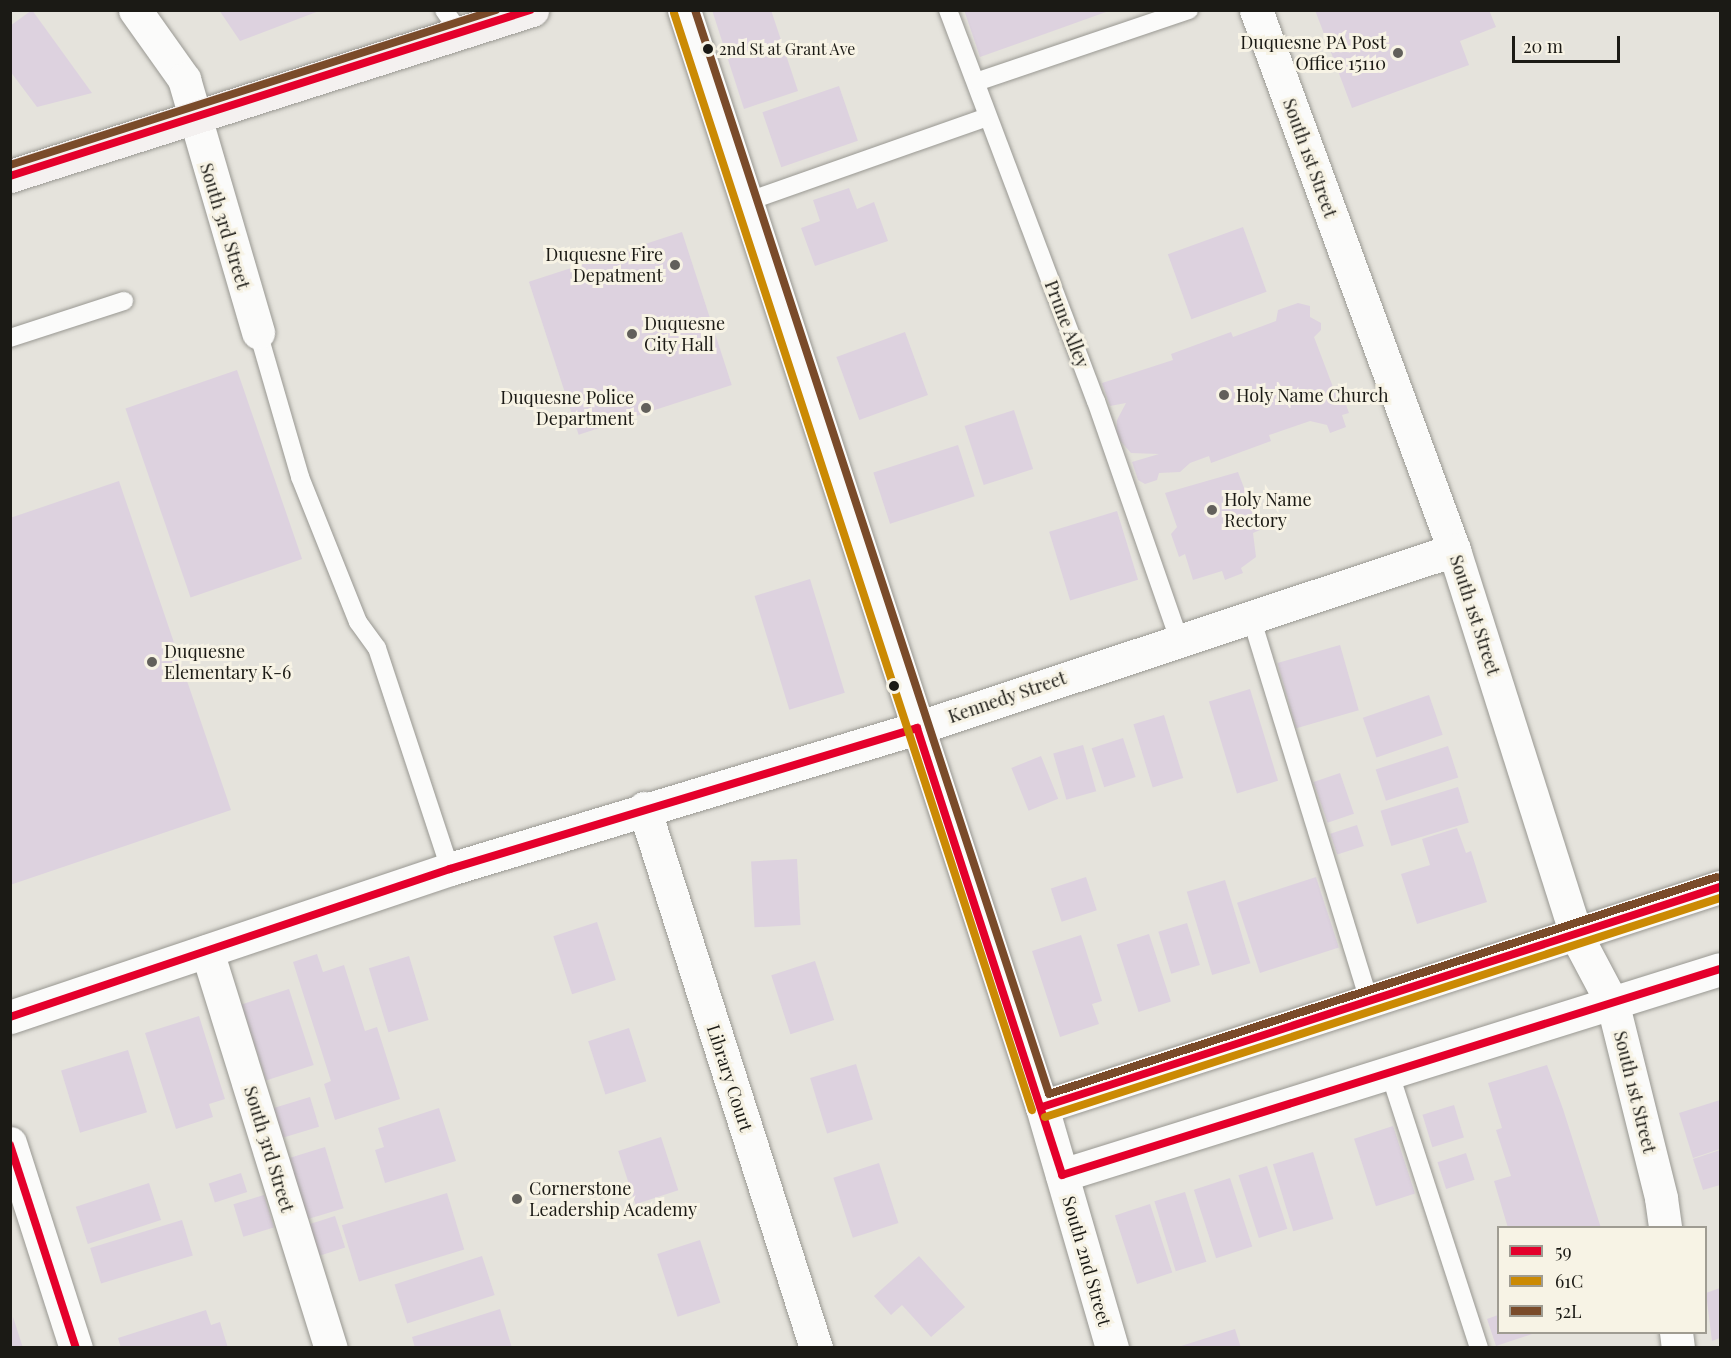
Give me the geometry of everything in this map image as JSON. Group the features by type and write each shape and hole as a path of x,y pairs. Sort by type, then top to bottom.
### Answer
{"street":[{"name":"South 3rd Street","path":"135,10 184,79 193,120 258,332"},
{"path":"10,176 193,120 452,22 532,10"},
{"name":"South 2nd Street","path":"684,10 1042,1107 1113,1347"},
{"name":"South 1st Street","path":"1256,10 1454,550 1576,935 1613,1005 1661,1198 1665,1226"},
{"name":"Kennedy Street","path":"10,1017 450,869 644,808 917,728 1179,639 1454,550"},
{"name":"Library Court","path":"644,808 816,1347"},
{"path":"1042,1107 1720,887"},
{"name":"South 3rd Street","path":"207,951 332,1347"},
{"path":"1062,1176 1389,1071 1613,1005 1720,969"},
{"path":"10,1143 76,1347"}],"lane":[{"name":"Prune Alley","path":"948,10 1096,401 1179,639"},
{"path":"976,82 1189,10"},
{"path":"746,202 988,117"},
{"path":"10,338 124,301"},
{"path":"258,332 300,477 358,622 377,648 450,869"},
{"path":"1251,617 1369,1001"},
{"path":"1389,1071 1479,1347"}],"building":[{"path":"32,10 92,93 37,107 10,71 10,26"},
{"path":"219,10 319,10 319,11 240,41"},
{"path":"712,10 771,10 798,91 744,109"},
{"path":"964,10 1105,10 1106,12 980,57"},
{"name":"Duquesne PA Post Office 15110","path":"1315,10 1489,10 1496,27 1460,41 1469,65 1352,108"},
{"path":"839,86 858,141 781,167 762,112"},
{"path":"849,188 857,209 874,202 888,241 815,266 801,228 820,221 813,200"},
{"path":"1243,227 1267,292 1191,319 1168,254"},
{"name":"Duquesne City Hall","path":"682,232 732,385 579,435 529,282"},
{"name":"Holy Name Church","path":"1298,303 1310,306 1310,317 1321,323 1321,330 1314,337 1333,387 1339,385 1349,413 1342,415 1346,427 1330,433 1327,425 1310,421 1269,435 1271,441 1211,463 1209,456 1190,463 1180,472 1159,473 1157,480 1145,484 1138,480 1132,462 1159,454 1131,453 1116,436 1117,420 1126,403 1110,406 1102,383 1173,360 1171,354 1231,332 1233,337 1276,321 1278,310"},
{"path":"905,332 928,395 859,420 836,357"},
{"path":"237,370 302,559 191,598 125,408"},
{"path":"1014,410 1033,469 984,485 965,426"},
{"path":"958,445 975,496 890,524 873,473"},
{"name":"Holy Name Rectory","path":"1238,472 1260,530 1253,533 1256,557 1241,568 1243,573 1225,580 1222,571 1193,580 1185,554 1179,557 1171,534 1177,527 1165,493"},
{"path":"119,481 231,810 10,885 10,518"},
{"path":"1117,511 1138,580 1070,601 1049,532"},
{"path":"810,579 845,693 789,710 755,596"},
{"path":"1340,645 1359,710 1296,728 1278,663"},
{"path":"1250,689 1278,781 1237,793 1209,702"},
{"path":"1429,695 1443,735 1376,758 1363,718"},
{"path":"1164,715 1183,778 1153,787 1133,724"},
{"path":"1123,738 1136,777 1104,787 1092,748"},
{"path":"1083,745 1096,791 1066,800 1053,754"},
{"path":"1448,746 1458,777 1386,801 1376,769"},
{"path":"1041,756 1058,799 1029,811 1011,768"},
{"path":"1340,773 1354,814 1328,823 1314,782"},
{"path":"1458,787 1469,822 1391,846 1381,811"},
{"path":"1357,825 1364,846 1337,855 1330,834"},
{"path":"1457,828 1466,853 1471,851 1487,902 1417,924 1401,874 1430,865 1422,839"},
{"path":"797,859 800,925 755,927 751,861"},
{"path":"1086,877 1097,910 1062,922 1051,888"},
{"path":"1316,877 1339,947 1260,973 1237,903"},
{"path":"1225,880 1250,963 1212,975 1187,892"},
{"path":"597,922 616,980 572,994 553,936"},
{"path":"1187,923 1200,965 1171,974 1158,932"},
{"path":"1149,934 1171,1002 1139,1012 1117,945"},
{"path":"1081,935 1102,1001 1092,1004 1099,1024 1060,1037 1032,951"},
{"path":"317,954 323,972 344,965 365,1031 377,1027 400,1099 335,1120 324,1084 331,1081 293,962"},
{"path":"409,956 429,1020 388,1032 369,968"},
{"path":"815,961 834,1020 790,1034 771,975"},
{"path":"289,989 314,1065 266,1081 241,1004"},
{"path":"199,1016 225,1099 209,1104 213,1117 176,1129 145,1033"},
{"path":"629,1028 646,1081 605,1095 588,1041"},
{"path":"128,1050 147,1112 80,1133 61,1070"},
{"path":"856,1064 873,1119 827,1133 810,1078"},
{"path":"1547,1065 1600,1226 1507,1226 1494,1181 1511,1176 1496,1130 1502,1128 1488,1083"},
{"path":"310,1097 319,1127 283,1138 274,1108"},
{"path":"1720,1100 1720,1149 1693,1158 1679,1113"},
{"path":"1454,1105 1464,1138 1432,1147 1422,1115"},
{"path":"439,1108 456,1161 385,1183 375,1150 384,1147 378,1128"},
{"path":"1393,1126 1415,1194 1376,1206 1354,1139"},
{"path":"661,1137 678,1190 636,1204 618,1151"},
{"path":"325,1147 344,1208 306,1220 288,1158"},
{"path":"1720,1150 1720,1185 1703,1190 1693,1159"},
{"path":"1313,1152 1333,1219 1293,1231 1273,1164"},
{"path":"1466,1153 1475,1180 1446,1189 1437,1162"},
{"path":"879,1163 898,1223 853,1238 833,1178"},
{"path":"1267,1166 1287,1229 1259,1238 1238,1175"},
{"path":"241,1173 247,1192 215,1203 209,1184"},
{"path":"1230,1178 1252,1246 1216,1258 1194,1190"},
{"path":"149,1183 161,1220 88,1244 76,1207"},
{"path":"1185,1192 1206,1262 1176,1271 1154,1201"},
{"path":"447,1193 464,1249 359,1282 342,1225"},
{"path":"264,1195 274,1228 243,1237 233,1204"},
{"path":"1150,1204 1172,1272 1137,1284 1115,1215"},
{"path":"335,1216 345,1247 320,1256 309,1224"},
{"path":"182,1220 193,1255 101,1283 90,1248"},
{"path":"700,1240 720,1303 678,1317 657,1254"},
{"path":"482,1256 495,1295 407,1323 395,1284"},
{"path":"919,1256 965,1307 931,1337 902,1305 891,1315 874,1296"},
{"path":"1720,1288 1720,1338 1712,1341 1707,1301 1707,1293"},
{"path":"500,1309 512,1348 415,1348 412,1337"},
{"path":"206,1310 211,1325 220,1322 228,1348 121,1348 118,1338"},
{"path":"1497,1315 1497,1334 1532,1334 1496,1346 1487,1319"},
{"path":"13,1317 23,1348 10,1348"},
{"path":"1235,1329 1241,1348 1178,1348 1178,1347"}],"transit line":[{"name":"52L","path":"10,165 496,10"},
{"name":"59","path":"10,176 530,10"},
{"name":"52L","path":"695,10 1049,1094 1717,877"},
{"name":"61C","path":"674,13 1032,1110"},
{"name":"59","path":"917,728 1062,1175 1720,969"},
{"name":"59","path":"10,1017 450,869 917,728"},
{"name":"59","path":"1042,1107 1720,887"},
{"name":"61C","path":"1045,1117 1720,898"},
{"name":"59","path":"10,1145 76,1348"}],"place":[{"name":"2nd St at Grant Ave","path":"708,49"},
{"name":"Duquesne PA Post Office 15110","path":"1398,53"},
{"name":"Duquesne Fire Depatment","path":"675,265"},
{"name":"Duquesne City Hall","path":"632,334"},
{"name":"Holy Name Church","path":"1224,395"},
{"name":"Duquesne Police Department","path":"646,408"},
{"name":"Holy Name Rectory","path":"1212,510"},
{"name":"Duquesne Elementary K-6","path":"152,662"},
{"name":"Cornerstone Leadership Academy","path":"517,1199"}]}
